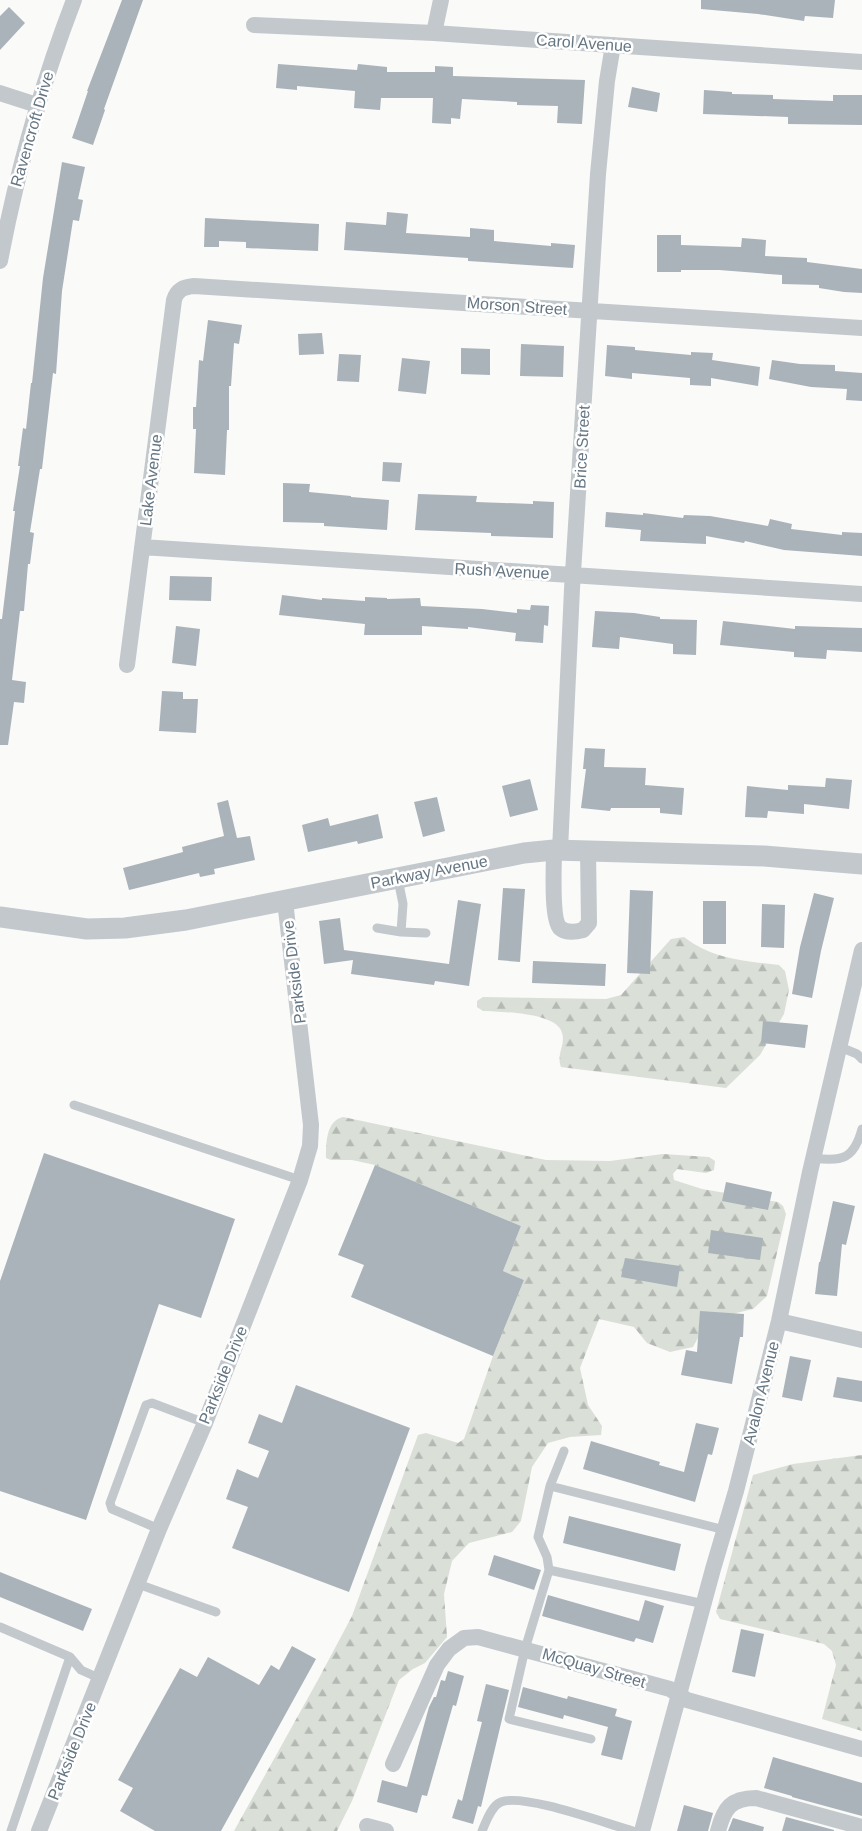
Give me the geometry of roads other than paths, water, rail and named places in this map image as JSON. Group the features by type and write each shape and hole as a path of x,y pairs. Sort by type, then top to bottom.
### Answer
{"street":[{"name":"Ravencroft Drive","path":"0,261 26,140 74,0"},
{"path":"434,33 441,0"},
{"name":"Carol Avenue","path":"254,25 434,33 862,62"},
{"name":"Brice Street","path":"588,850 589,923 583,930 571,932 563,930 556,921 554,909 557,850 598,174 607,81 613,46"},
{"path":"0,93 37,105"},
{"name":"Morson Street","path":"175,295 184,287 194,286 862,328"},
{"name":"Lake Avenue","path":"127,664 175,295"},
{"name":"Rush Avenue","path":"142,547 862,594"},
{"name":"Parkway Avenue","path":"0,917 86,929 124,928 186,920 524,853 557,850 764,856 862,864"},
{"name":"Parkside Drive","path":"39,1831 159,1529 204,1423 300,1180 310,1146 311,1125 285,901"},
{"name":"Avalon Avenue","path":"642,1831 736,1491 779,1321 862,950"},
{"path":"779,1321 862,1340"},
{"name":"McQuay Street","path":"393,1764 437,1665 449,1649 464,1638 478,1637 670,1689 687,1700 862,1749"},
{"path":"718,1831 722,1817 728,1807 735,1801 746,1798 756,1798 862,1827"},
{"path":"367,1826 386,1831"}],"lane":[{"path":"398,878 403,904 401,932"},
{"path":"377,928 401,932 426,933"},
{"path":"840,1047 857,1054 862,1059"},
{"path":"74,1105 300,1180"},
{"path":"814,1158 839,1160 848,1156 855,1149 862,1129"},
{"path":"159,1529 112,1509 110,1503 146,1405 152,1404 204,1423"},
{"path":"564,1451 550,1486 538,1537 547,1557 550,1570 525,1649 509,1719 591,1739"},
{"path":"550,1486 725,1530"},
{"path":"550,1570 704,1604"},
{"path":"138,1584 216,1612"},
{"path":"0,1627 70,1657 81,1670 101,1679"},
{"path":"11,1831 70,1657"},
{"path":"482,1831 490,1814 499,1803 510,1800 576,1813 633,1831"}]}
